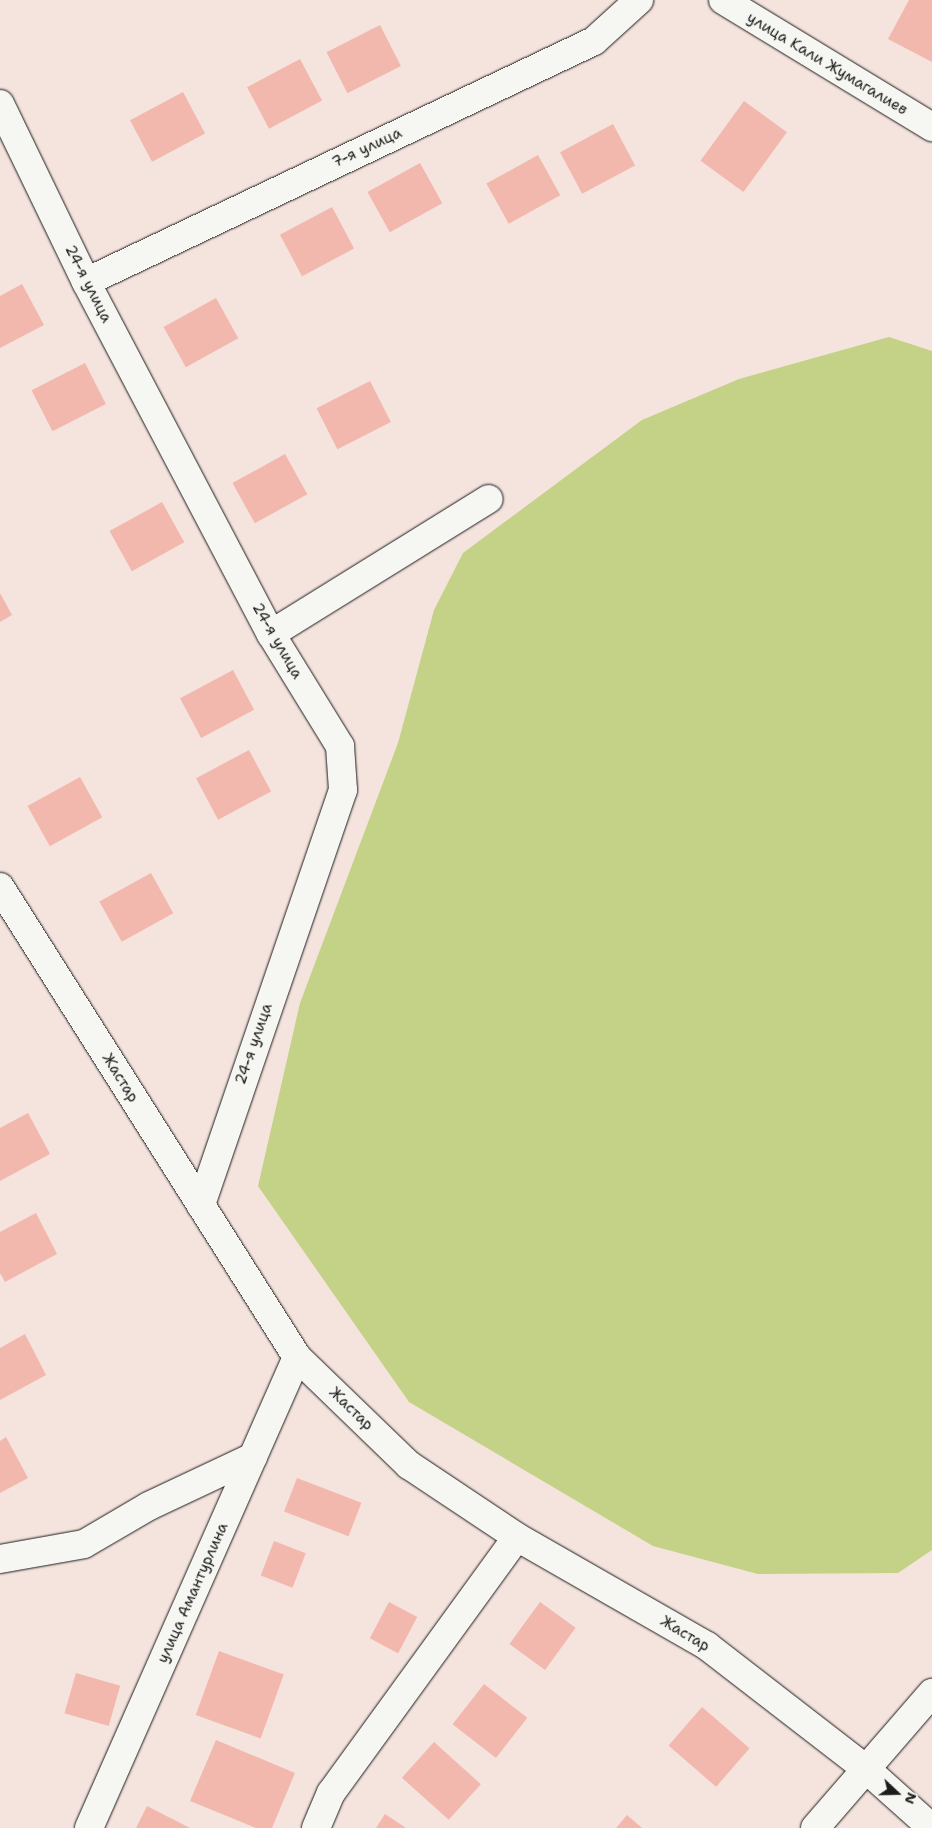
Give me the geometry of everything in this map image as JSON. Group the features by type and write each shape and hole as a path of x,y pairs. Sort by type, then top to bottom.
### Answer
{"street":[{"name":"7-я улица","path":"86,282 594,40 639,0"},
{"name":"улица Кали Жумагалиев","path":"723,0 932,127"},
{"name":"24-я улица","path":"0,104 86,282 271,634 340,746 343,790 201,1205"},
{"path":"271,634 489,499"},
{"name":"Жастар","path":"0,887 297,1358 409,1465 517,1537 707,1646 866,1769 932,1828"},
{"name":"улица Амантурлина","path":"89,1828 297,1358"},
{"path":"0,1559 84,1544 150,1506 253,1457"},
{"path":"316,1828 331,1793 517,1537"},
{"path":"815,1828 932,1693"}],"green space":[{"path":"889,337 932,351 932,1550 898,1573 758,1574 653,1546 409,1402 258,1186 300,1003 398,743 434,610 463,553 642,420 739,379"}],"building":[{"path":"909,0 932,0 932,62 888,39"},
{"path":"380,25 401,66 347,93 327,52"},
{"path":"300,59 322,100 269,129 247,87"},
{"path":"183,92 205,133 152,162 130,120"},
{"path":"744,101 787,132 743,192 701,161"},
{"path":"613,124 635,165 582,194 560,152"},
{"path":"538,155 560,195 509,224 486,184"},
{"path":"420,163 442,203 390,232 368,192"},
{"path":"332,207 354,248 302,276 280,235"},
{"path":"22,284 44,325 0,348 0,296"},
{"path":"216,298 238,338 186,367 164,327"},
{"path":"85,363 106,404 52,431 32,390"},
{"path":"370,381 391,422 337,449 317,408"},
{"path":"285,454 307,494 255,523 233,483"},
{"path":"162,502 184,542 132,571 110,531"},
{"path":"0,593 12,615 0,622"},
{"path":"233,670 254,710 201,738 180,698"},
{"path":"249,750 271,791 218,820 196,778"},
{"path":"80,777 102,817 50,846 28,806"},
{"path":"151,873 173,913 122,942 99,902"},
{"path":"28,1113 50,1154 0,1181 0,1128"},
{"path":"36,1213 57,1254 5,1282 0,1273 0,1232"},
{"path":"25,1334 46,1375 0,1400 0,1348"},
{"path":"6,1437 28,1478 0,1493 0,1441"},
{"path":"297,1478 361,1503 349,1536 284,1512"},
{"path":"274,1541 306,1553 292,1588 261,1576"},
{"path":"389,1602 417,1617 398,1653 370,1638"},
{"path":"540,1602 576,1628 545,1670 509,1644"},
{"path":"219,1651 284,1675 261,1738 196,1715"},
{"path":"76,1673 120,1686 109,1726 64,1713"},
{"path":"484,1684 527,1718 496,1758 453,1724"},
{"path":"702,1707 750,1748 716,1787 669,1745"},
{"path":"216,1740 295,1773 272,1828 256,1828 190,1801"},
{"path":"434,1742 481,1784 449,1820 402,1778"},
{"path":"147,1806 190,1828 136,1828"},
{"path":"385,1814 406,1828 376,1828"},
{"path":"627,1815 642,1828 616,1828"}]}
